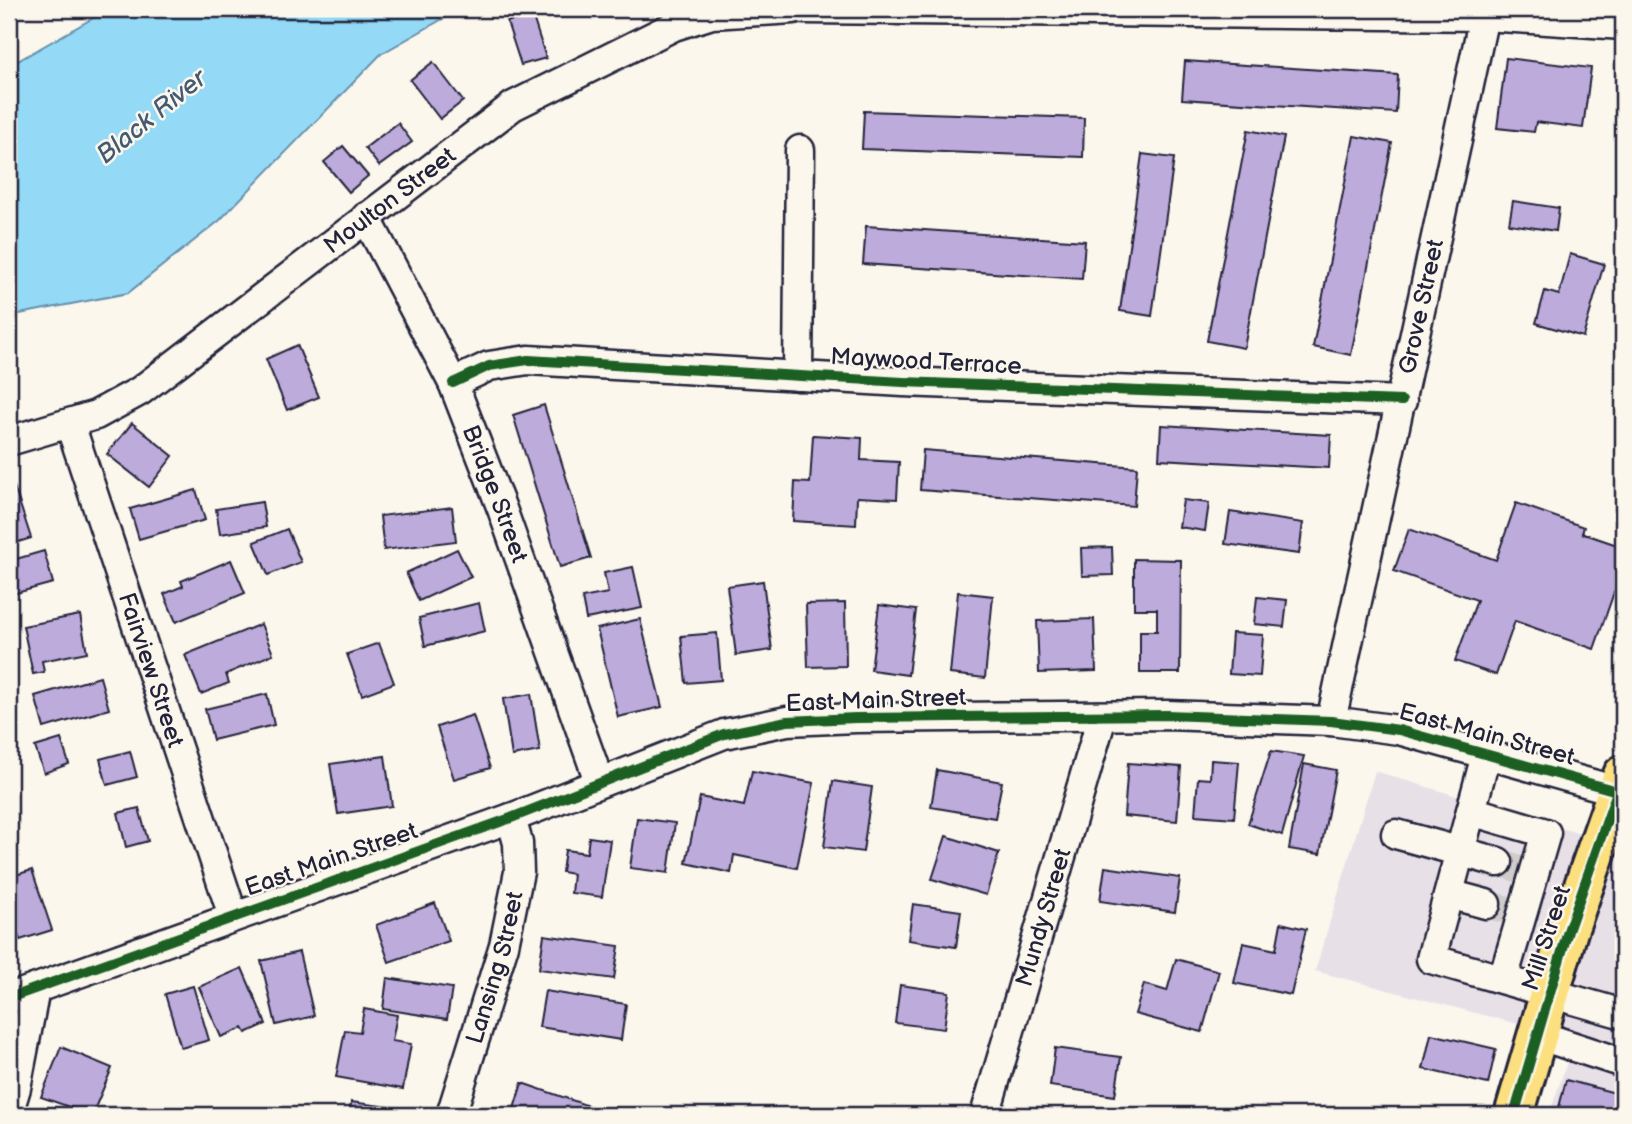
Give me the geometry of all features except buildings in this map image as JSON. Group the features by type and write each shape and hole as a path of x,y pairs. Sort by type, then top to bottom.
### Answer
{"highway":[{"name":"Mill Street","path":"1514,1115 1550,992 1620,783"}],"street":[{"name":"Moulton Street","path":"9,442 96,415 139,391 513,106 662,32 712,15 793,9"},
{"path":"804,9 1484,16 1623,25"},
{"name":"Grove Street","path":"1331,721 1484,16"},
{"path":"798,376 800,150"},
{"name":"Bridge Street","path":"366,217 453,383 502,509 599,781"},
{"name":"Maywood Terrace","path":"453,383 489,366 527,360 798,376 1402,401"},
{"name":"Fairview Street","path":"70,424 233,916"},
{"name":"East Main Street","path":"9,998 511,818 599,781 724,734 787,721 1167,715 1331,721 1399,730 1486,755 1620,783"},
{"name":"Mundy Street","path":"985,1115 1102,717"},
{"path":"1486,755 1431,959 1623,1014"},
{"path":"1471,811 1546,833 1518,868 1506,910 1503,979"},
{"name":"Lansing Street","path":"451,1115 504,946 519,872 518,843 511,818"},
{"path":"1396,834 1518,868"},
{"path":"1449,894 1506,910"},
{"path":"9,1111 35,989"},
{"path":"1538,1035 1623,1062"}],"shaded area":[{"path":"1375,771 1623,847 1623,1115 1549,1115 1575,1039 1315,971"}],"water":[{"name":"Black River","path":"109,9 460,9 381,54 219,221 128,293 9,316 9,66"}],"tunnel":[{"path":"1498,862 1523,870"},
{"path":"1486,904 1511,911"}],"cycle path":[{"path":"453,383 489,366 528,360 903,382 1402,401"},
{"path":"9,998 511,818 724,734 787,721 1167,715 1331,721 1399,730 1617,791"},
{"path":"1514,1115 1568,931 1623,775"}]}
